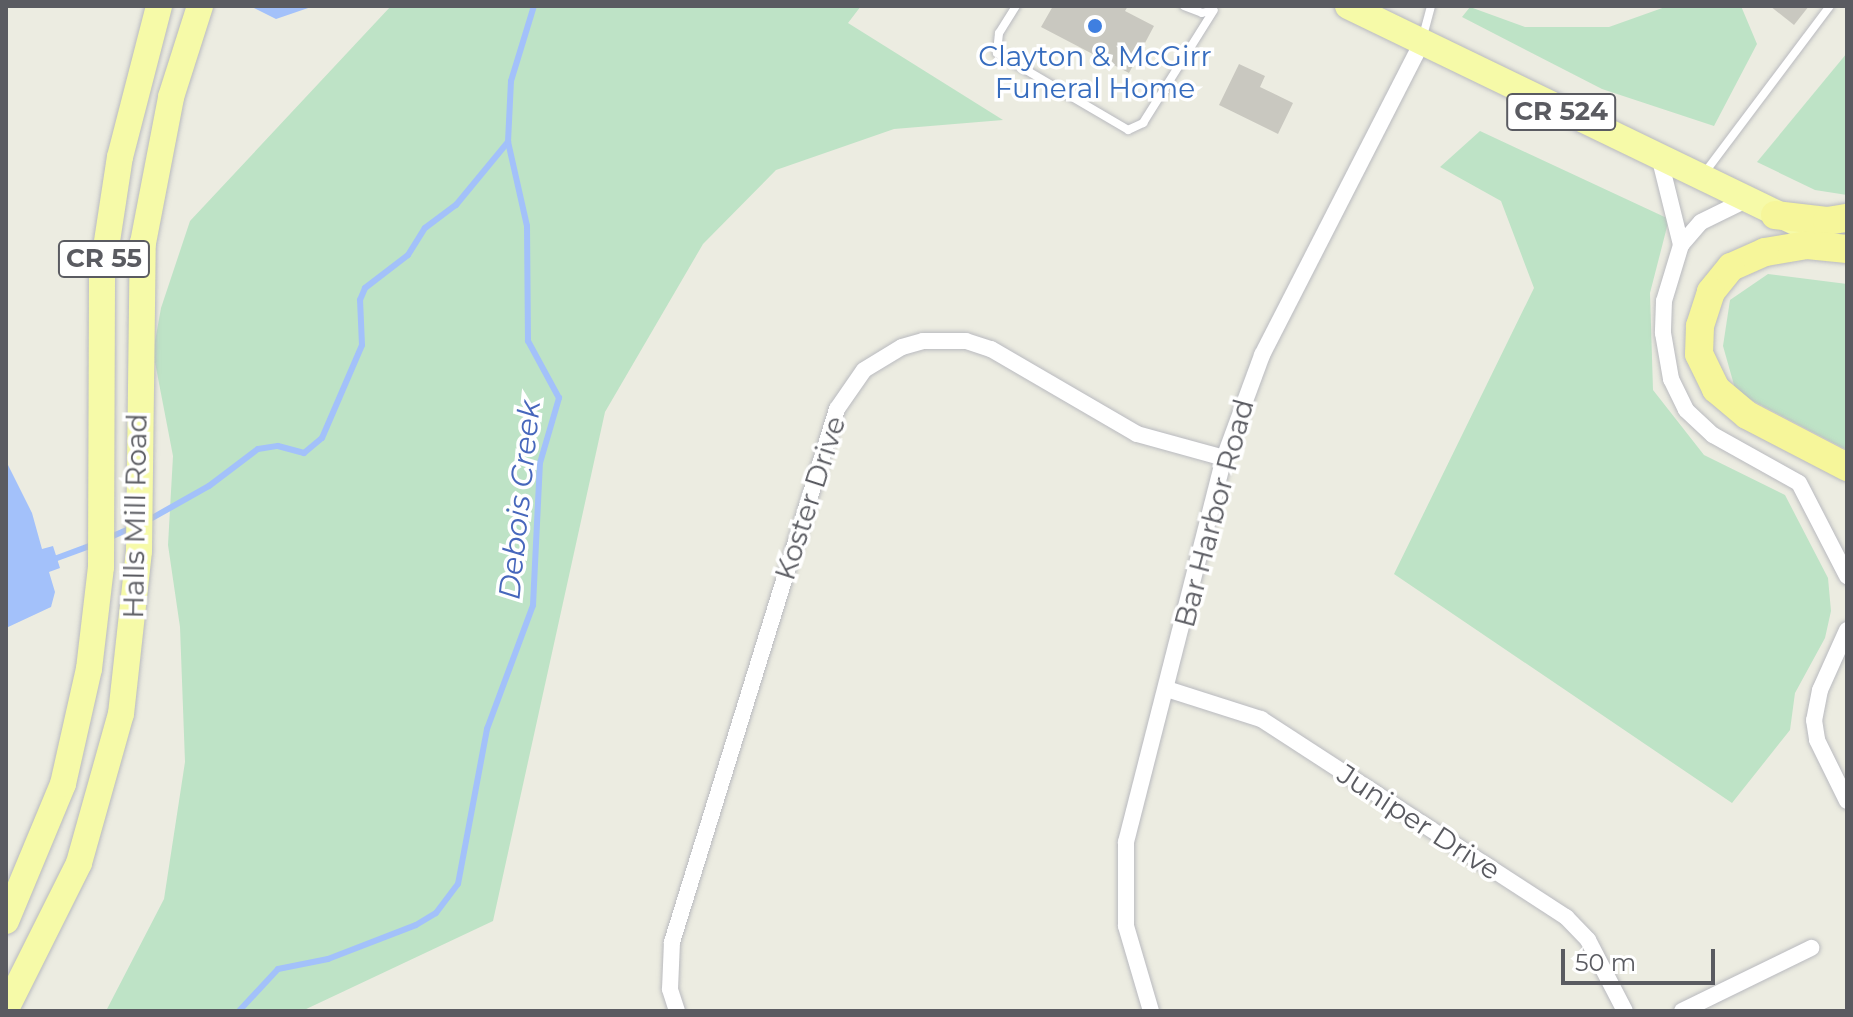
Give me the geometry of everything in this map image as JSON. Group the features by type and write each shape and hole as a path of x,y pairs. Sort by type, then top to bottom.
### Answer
{"highway":[{"path":"1775,215 1827,221 1847,218"},
{"path":"1847,246 1807,245 1765,252 1731,267 1711,292 1700,326 1699,354 1716,389 1747,415 1847,467"}],"main road":[{"name":"Halls Mill Road","path":"6,921 50,821 73,744 91,657 101,567 102,274 126,126 159,6"},
{"name":"Halls Mill Road","path":"6,1009 57,916 103,792 127,676 139,551 143,243 171,97 200,6"},
{"name":"CR 524","path":"1348,6 1699,179 1847,246"}],"street":[{"name":"Bar Harbor Road","path":"1151,1011 1131,955 1123,871 1131,813 1167,689 1224,458 1262,355 1421,44"},
{"path":"1660,160 1681,245"},
{"path":"1746,200 1701,222 1681,245 1664,301 1666,361 1678,396 1713,435 1799,483 1847,576"},
{"name":"Koster Drive","path":"677,1011 669,976 672,942 837,409 864,370 888,353 923,341 966,341 991,349 1137,434 1224,458"},
{"path":"1847,630 1820,690 1814,720 1817,740 1847,801"},
{"name":"Juniper Drive","path":"1167,689 1261,719 1566,917 1588,940 1625,1011"},
{"path":"1682,1011 1811,948"}],"lane":[{"path":"1016,6 999,33 997,53 1128,130 1143,123 1216,8"},
{"path":"1184,6 1202,13 1216,8"},
{"path":"1421,44 1431,6"},
{"path":"1699,179 1830,6"}],"green space":[{"path":"391,6 861,6 848,23 1003,120 894,129 776,170 703,244 605,412 493,921 302,1011 106,1011 164,899 185,762 180,627 168,545 173,456 153,352 161,308 190,221"},
{"path":"1668,6 1741,6 1757,44 1714,126 1602,89 1462,17 1470,7 1525,27 1609,27"},
{"path":"1847,53 1847,195 1815,190 1757,162"},
{"path":"1480,131 1669,219 1650,293 1653,390 1704,455 1785,495 1828,578 1831,611 1825,638 1795,693 1790,730 1732,803 1394,574 1534,288 1501,201 1440,167"},
{"path":"1768,274 1847,284 1847,450 1736,392 1723,346 1730,300"}],"water":[{"path":"250,6 314,6 276,19"},
{"path":"6,461 32,513 42,549 53,546 60,568 49,572 55,592 51,607 6,628"}],"building":[{"path":"1053,6 1128,6 1125,11 1154,26 1129,73 1041,27"},
{"path":"1770,6 1809,6 1794,25"},
{"path":"1239,64 1265,76 1260,87 1293,103 1278,134 1219,105"}],"waterway":[{"name":"Debois Creek","path":"239,1011 278,969 328,959 416,925 436,913 458,884 487,729 533,605 540,463 559,398 528,341 527,226 508,142 511,81 534,6"},
{"path":"145,522 209,486 258,449 278,446 304,453 322,438 362,345 360,300 365,288 408,255 425,228 456,205 508,142"},
{"path":"108,538 131,528"},
{"path":"57,558 95,544"}],"place":[{"name":"Clayton & McGirr Funeral Home","path":"1095,26"}]}
